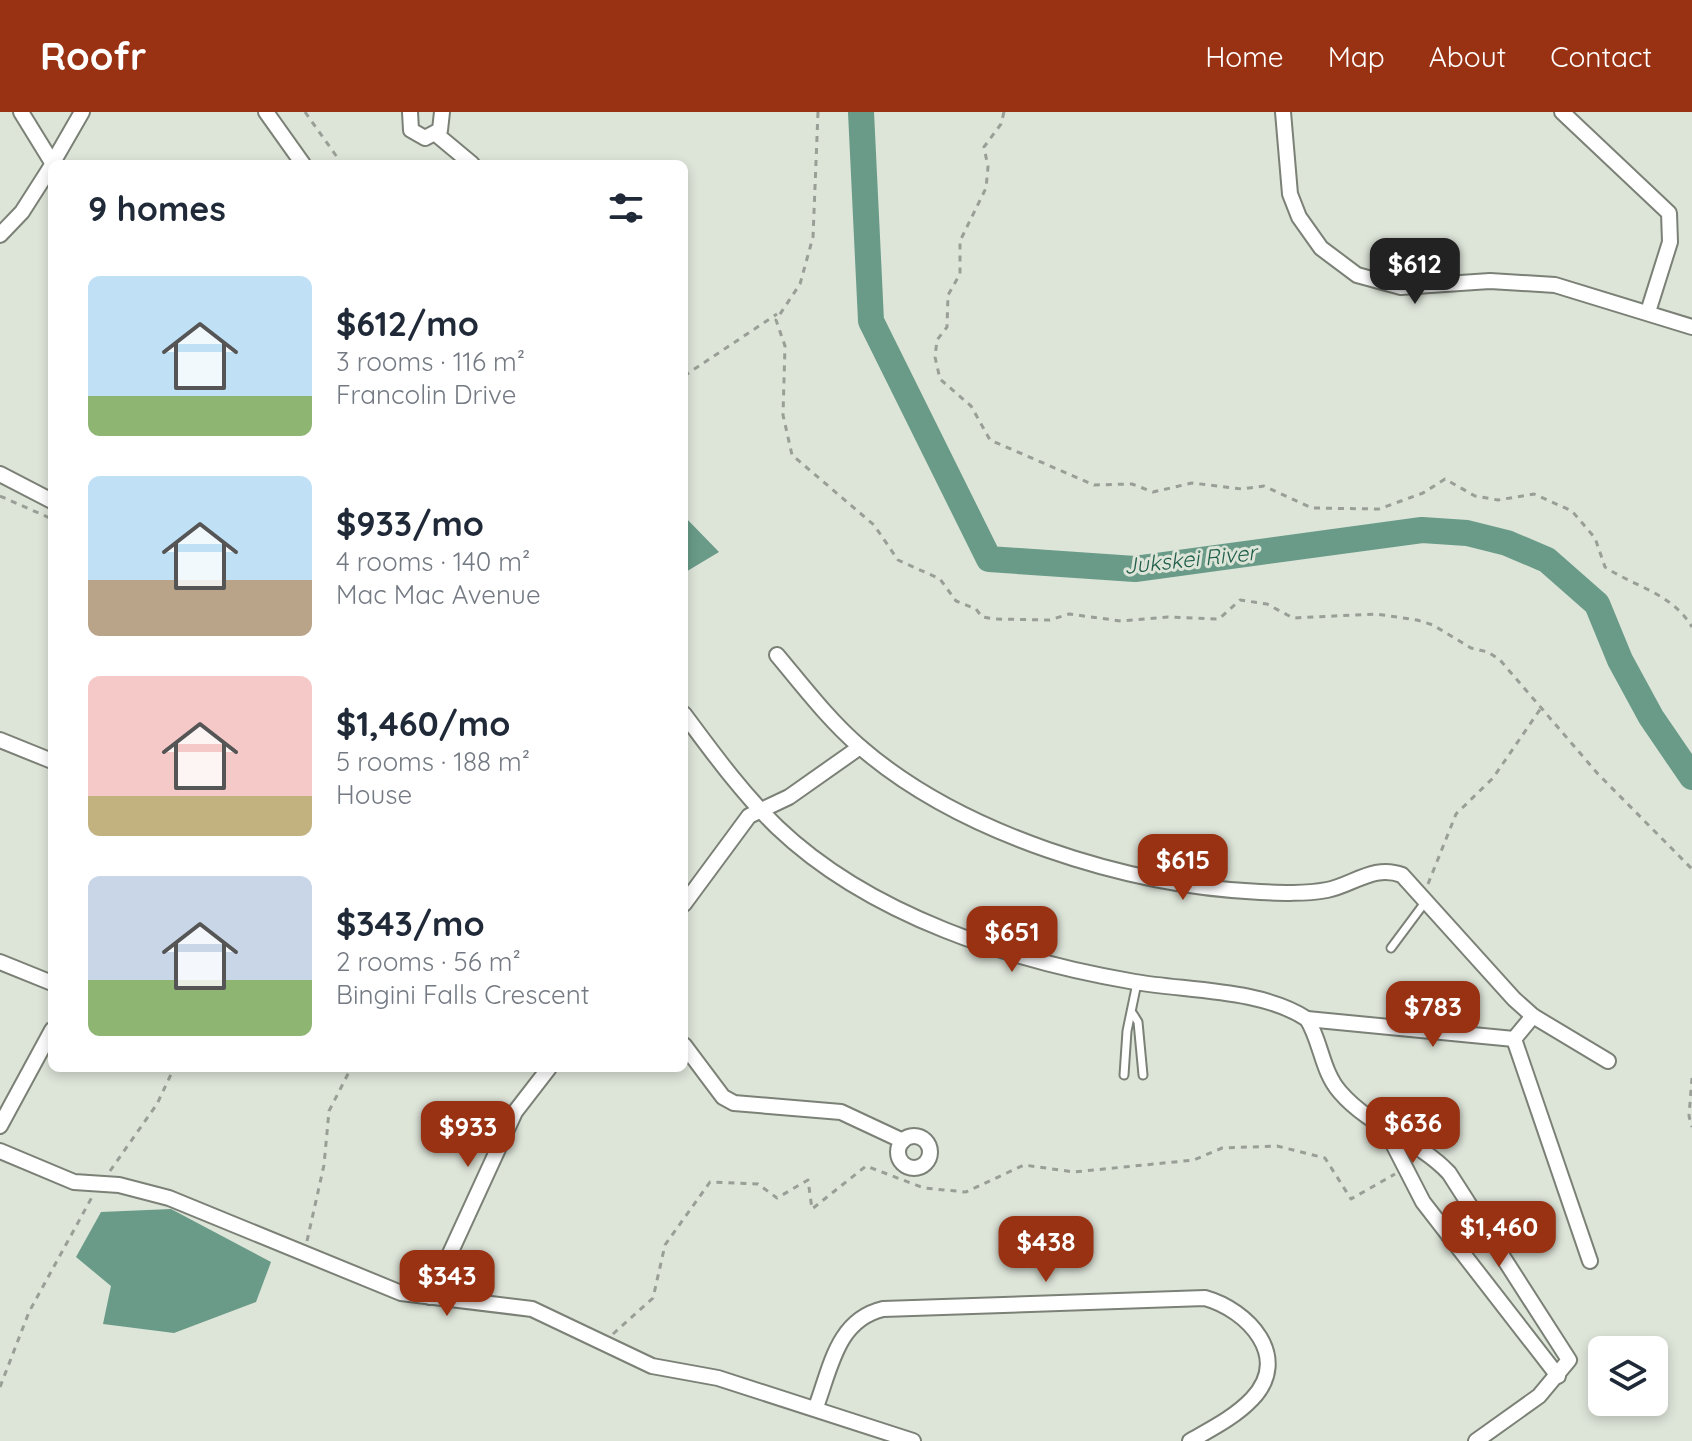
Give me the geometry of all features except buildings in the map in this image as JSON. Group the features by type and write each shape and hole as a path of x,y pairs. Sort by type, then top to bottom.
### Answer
{"street":[{"path":"21,112 50,160"},
{"path":"54,160 82,112"},
{"path":"266,112 300,160"},
{"path":"410,112 409,124 415,134 425,138 436,134 443,126 442,112"},
{"path":"1283,112 1290,194 1299,217 1321,248 1357,275 1401,287 1490,281 1555,285 1692,327"},
{"path":"1562,112 1669,213 1670,242 1648,312"},
{"path":"436,134 467,160"},
{"path":"0,235 22,212 48,170"},
{"path":"0,474 48,499"},
{"path":"777,655 860,747 931,794 981,821 1039,846 1121,872 1221,889 1303,893 1327,890 1380,870 1390,870 1411,882 1493,979 1533,1016 1608,1061"},
{"path":"688,719 759,809 830,867 938,927 1052,966 1137,983 1264,1000 1307,1019 1514,1039"},
{"path":"0,740 48,759"},
{"path":"688,898 741,825 759,809 789,797 860,747"},
{"path":"0,962 48,981"},
{"path":"1514,1039 1533,1016"},
{"path":"1307,1019 1336,1089 1387,1132 1433,1156 1449,1173 1569,1360 1558,1376 1523,1409 1476,1441"},
{"path":"0,1126 48,1037"},
{"path":"1514,1039 1590,1261"},
{"path":"688,1050 723,1097 734,1103 841,1112 903,1141"},
{"path":"430,1297 515,1112 546,1072"},
{"path":"1387,1132 1415,1191 1558,1376"},
{"path":"0,1151 51,1175 100,1185 119,1185 169,1198 381,1286 430,1297 532,1309 652,1366 718,1378 816,1407 913,1441"},
{"path":"1449,1236 1477,1217"},
{"path":"816,1407 847,1328 867,1312 1205,1298 1228,1305 1243,1315 1265,1350 1266,1369 1253,1398 1190,1441"}],"lane":[{"path":"1391,948 1425,897"},
{"path":"1124,1075 1127,1031 1133,1014 1137,983"},
{"path":"1133,1014 1138,1022 1143,1075"}],"path":[{"path":"305,112 339,160"},
{"path":"688,373 777,314 800,284 813,237 818,112"},
{"path":"1004,112 1001,124 984,147 988,167 986,188 960,241 961,267 948,295 947,327 935,345 935,369 940,379 971,406 990,440 1081,482 1132,484 1153,492 1192,483 1242,489 1264,486 1307,507 1363,511 1415,496 1445,479 1465,492 1492,500 1534,494 1577,515 1595,538 1605,567 1651,589 1683,614 1692,627"},
{"path":"777,314 776,326 785,346 783,415 792,455 874,525 898,560 940,579 953,599 976,609 982,617 1050,620 1069,614 1121,621 1168,617 1219,619 1240,600 1267,604 1293,618 1376,614 1417,620 1500,660 1598,774 1692,869"},
{"path":"0,496 48,517"},
{"path":"1425,897 1456,814 1493,778 1541,708"},
{"path":"0,1387 29,1312 65,1241 148,1118 172,1072"},
{"path":"304,1254 324,1165 329,1111 349,1072"},
{"path":"1692,1078 1689,1116 1692,1127"},
{"path":"604,1342 653,1298 665,1245 710,1182 758,1184 777,1198 808,1180 812,1209 866,1166 924,1188 966,1192 1024,1165 1074,1172 1194,1160 1222,1148 1277,1146 1325,1158 1351,1199 1405,1169"}],"shaded area":[{"path":"688,520 719,552 688,571"},
{"path":"171,1209 271,1262 256,1302 174,1333 103,1324 111,1286 76,1257 101,1212"}],"waterway":[{"name":"Jukskei River","path":"861,112 871,321 989,559 1135,569 1422,530 1467,533 1507,543 1547,560 1597,604 1620,660 1651,717 1692,777"}]}
